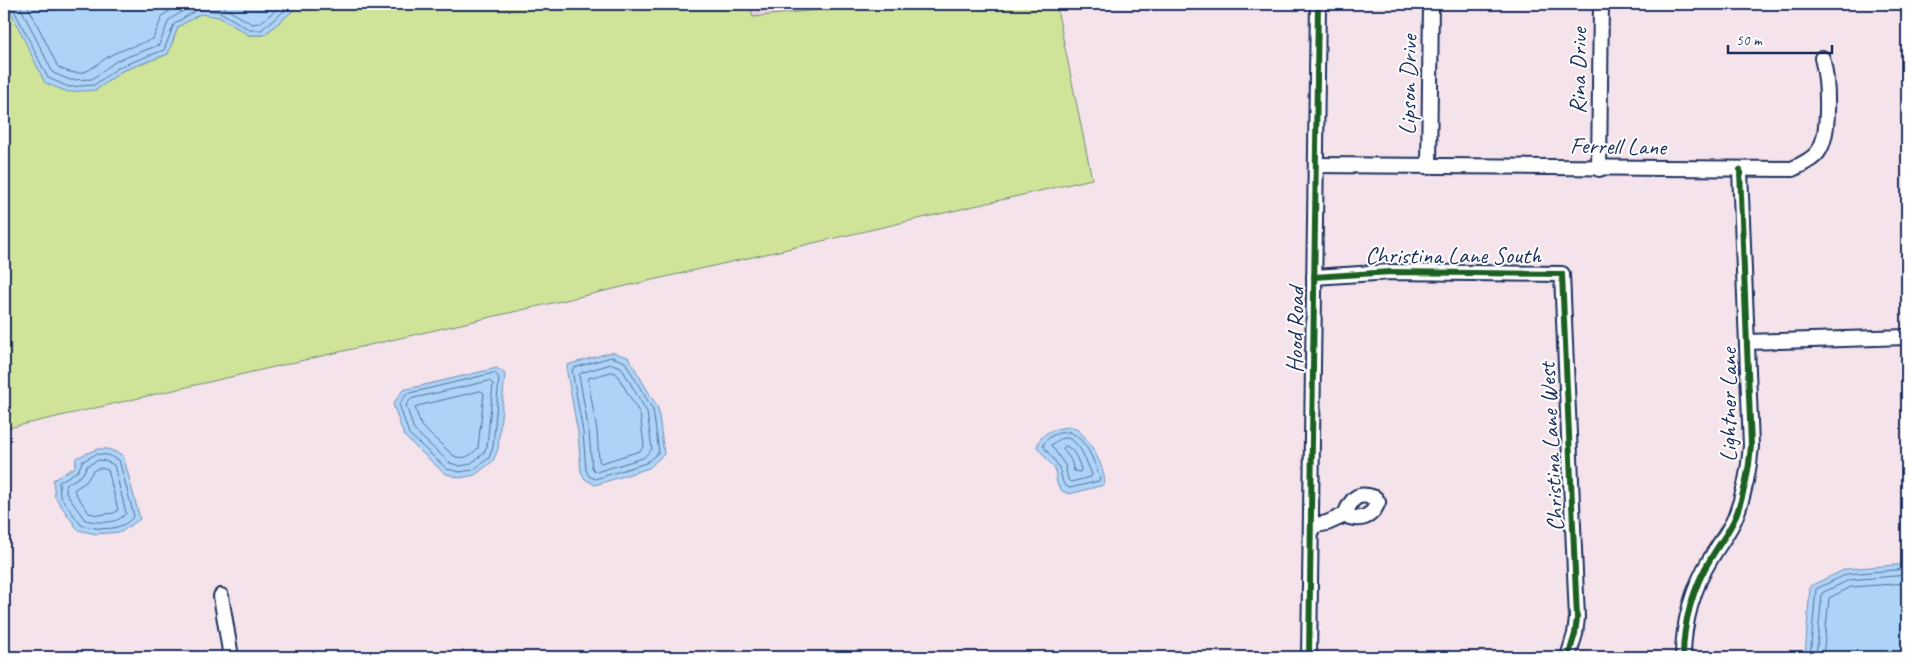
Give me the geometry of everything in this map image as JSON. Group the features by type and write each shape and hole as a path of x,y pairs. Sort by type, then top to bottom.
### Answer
{"street":[{"name":"Hood Road","path":"1309,657 1318,4"},
{"name":"Lipson Drive","path":"1429,167 1431,4"},
{"name":"Rina Drive","path":"1599,169 1601,4"},
{"name":"Ferrell Lane","path":"1316,165 1599,169 1792,169 1805,163 1818,152 1825,137 1826,76 1822,58"},
{"name":"Lightner Lane","path":"1683,657 1686,624 1695,591 1710,559 1735,518 1749,466 1751,446 1740,170"},
{"name":"Christina Lane South","path":"1314,277 1391,272 1562,274"},
{"name":"Christina Lane West","path":"1562,274 1577,618 1575,634 1568,657"},
{"path":"1747,342 1907,337"},
{"path":"1311,526 1327,523 1344,515"},
{"path":"221,596 231,657"}],"shaded area":[{"path":"750,4 871,4 753,17"}],"green space":[{"path":"301,4 750,4 753,17 871,4 1056,4 1092,179 4,429 4,5 96,90 122,71 168,54 178,27 200,13 219,17 249,35 264,35"}],"water":[{"path":"4,4 301,4 264,35 249,35 219,17 200,14 178,27 168,54 122,71 96,90 68,92 45,83 9,8"},
{"path":"612,352 628,357 658,408 664,454 649,468 595,485 585,479 581,472 578,433 567,365"},
{"path":"497,368 505,374 498,449 493,461 475,475 460,478 444,473 404,436 393,404 403,390"},
{"path":"1070,427 1079,431 1093,449 1101,465 1105,480 1104,485 1069,494 1062,491 1057,484 1055,469 1037,447 1042,437 1050,431"},
{"path":"97,449 108,449 123,455 140,519 121,532 96,534 78,530 55,497 53,480 75,467 76,458"},
{"path":"1907,564 1907,657 1805,657 1810,586 1846,569"}],"cycle path":[{"path":"1309,657 1318,4"},
{"path":"1683,657 1687,618 1694,593 1705,569 1735,518 1743,492 1750,455 1740,170"},
{"path":"1314,277 1391,272 1562,274 1577,618 1575,634 1568,657"}]}
